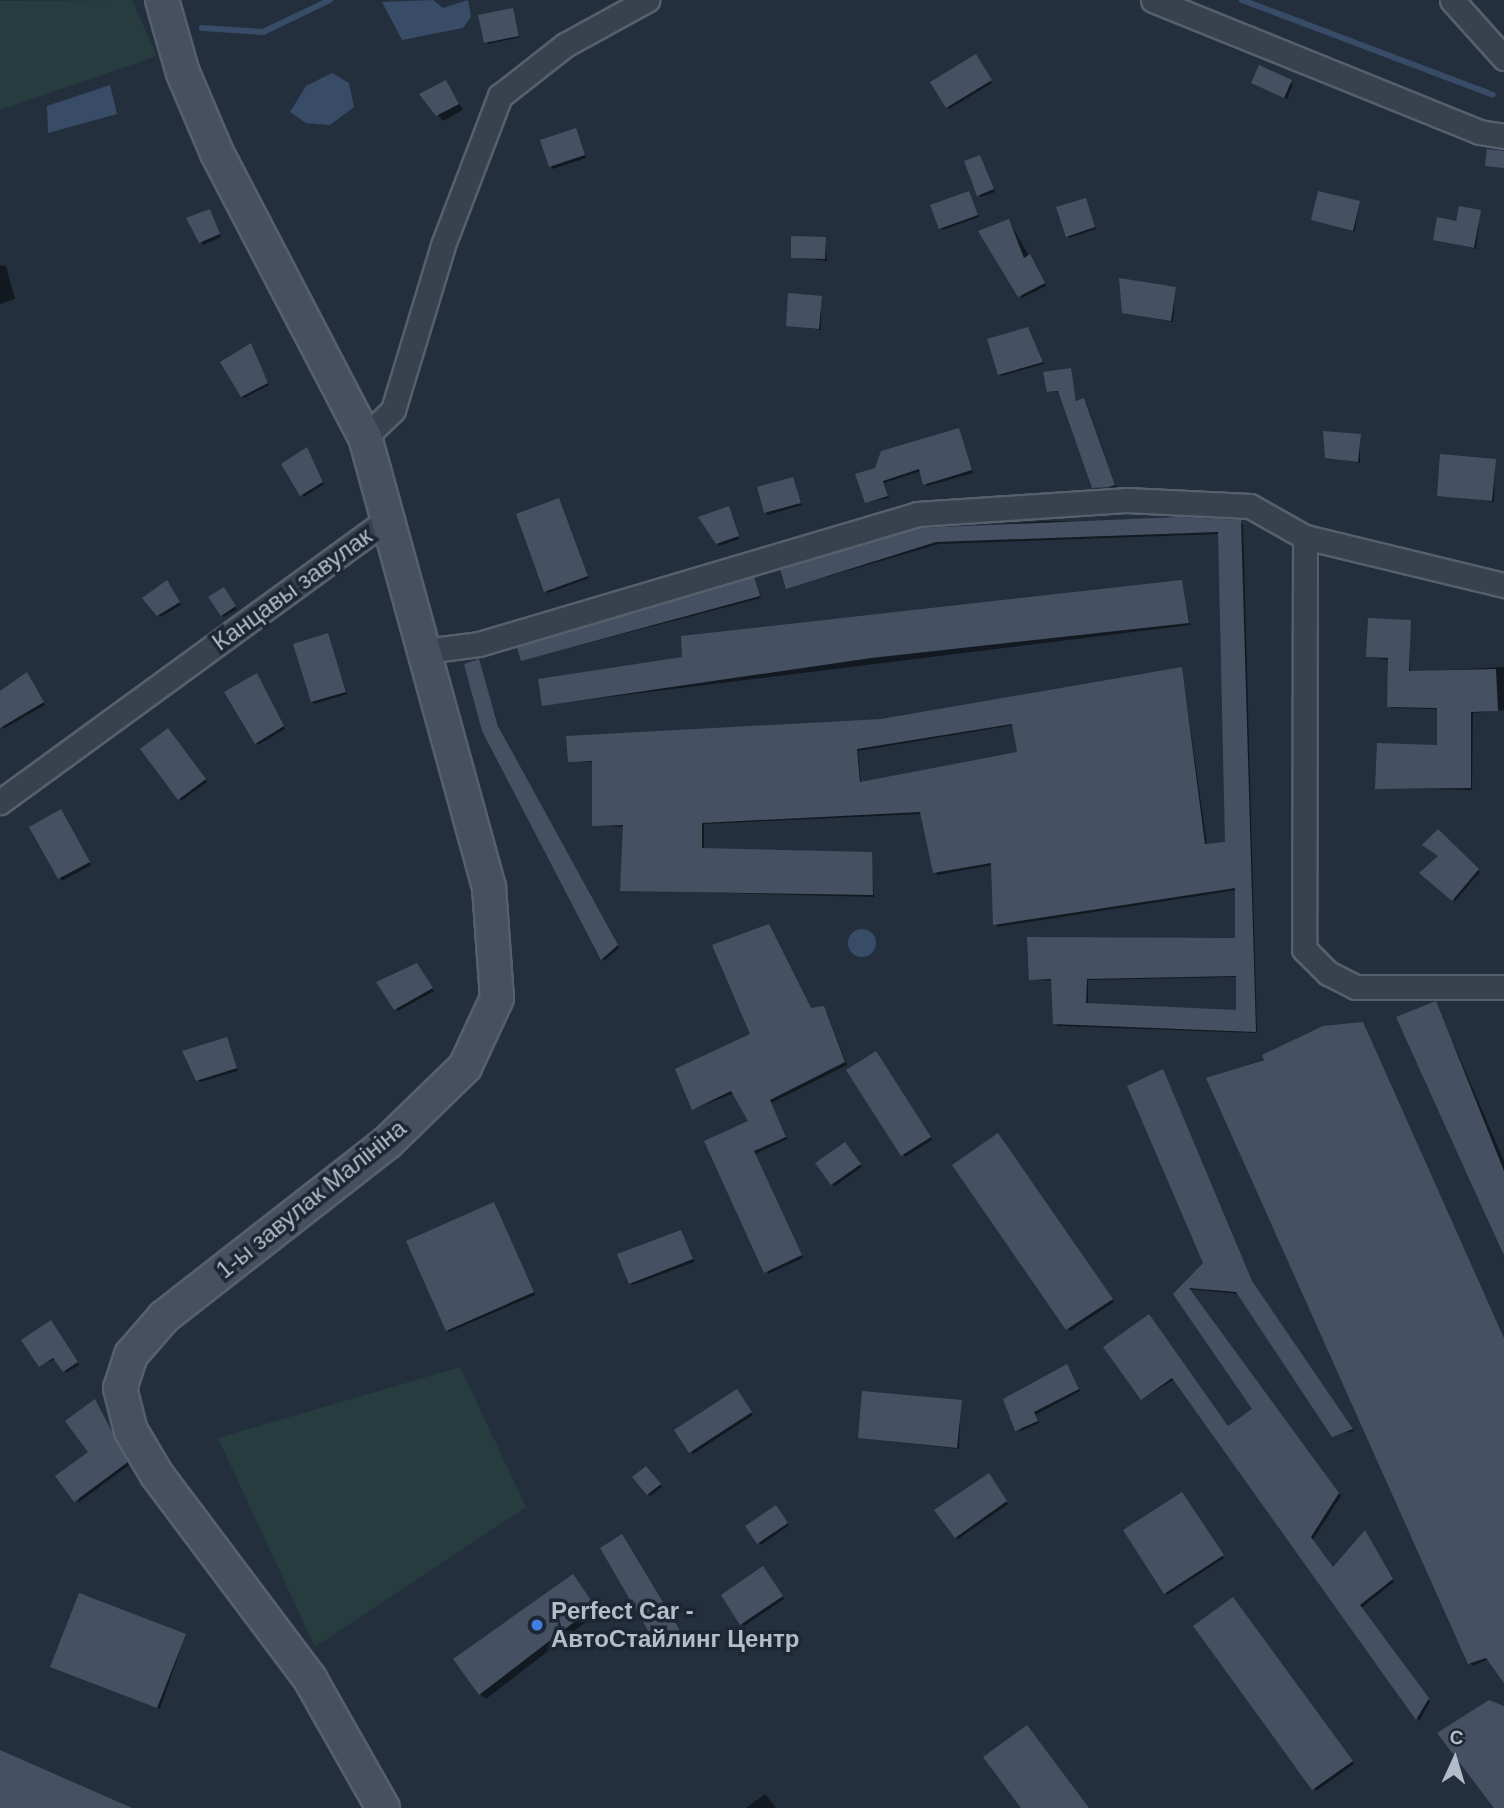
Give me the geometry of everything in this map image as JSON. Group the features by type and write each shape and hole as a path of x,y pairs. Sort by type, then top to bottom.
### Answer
{"street":[{"name":"Канцавы завулак","path":"0,802 390,518 365,436 183,73 162,0"},
{"path":"365,436 393,410 443,245 500,96 565,45 647,0"},
{"path":"1153,0 1479,132 1504,136"},
{"path":"1452,0 1504,58"},
{"path":"425,651 480,644 917,514 1126,499 1250,506 1305,537 1504,585"},
{"name":"1-ы завулак Малініна","path":"383,1808 310,1679 157,1475 131,1431 120,1388 131,1355 164,1317 388,1142 465,1067 497,998 489,887 390,518"},
{"path":"1305,537 1304,949 1328,973 1356,988 1504,987"}],"green space":[{"path":"132,0 157,56 0,110 0,1"},
{"path":"460,1367 526,1507 315,1647 218,1438"}],"water":[{"path":"433,0 443,8 468,0 471,17 463,28 402,40 382,2"},
{"path":"332,73 349,83 354,107 330,125 306,123 290,112 306,86"},
{"path":"110,85 117,114 48,133 47,106"},
{"path":"862,929 872,933 876,943 872,953 862,957 852,953 848,943 852,933"}],"building":[{"path":"513,8 519,36 484,43 478,15"},
{"path":"976,54 992,80 946,108 930,82"},
{"path":"1259,65 1292,80 1284,98 1251,83"},
{"path":"446,80 459,104 436,116 419,94"},
{"path":"576,128 585,155 549,167 540,140"},
{"path":"1487,149 1504,151 1504,168 1485,166"},
{"path":"980,155 994,189 977,196 964,161"},
{"path":"969,191 978,215 939,229 930,205"},
{"path":"1318,191 1360,201 1353,231 1311,220"},
{"path":"1086,198 1095,227 1066,237 1056,207"},
{"path":"1459,206 1481,210 1474,248 1433,240 1437,217 1456,221"},
{"path":"210,209 220,234 199,243 186,218"},
{"path":"1009,219 1024,258 1030,254 1045,283 1018,297 978,231"},
{"path":"791,236 826,237 825,259 791,258"},
{"path":"1119,278 1176,287 1171,321 1122,313"},
{"path":"788,293 822,296 819,329 786,326"},
{"path":"1028,327 1043,362 998,375 987,339"},
{"path":"251,343 268,383 241,397 220,362"},
{"path":"1071,368 1076,401 1084,398 1115,485 1092,488 1058,391 1047,392 1043,372"},
{"path":"959,428 972,470 923,485 919,469 883,481 888,496 865,503 855,474 875,468 881,451"},
{"path":"1323,431 1361,434 1358,462 1325,458"},
{"path":"307,447 323,482 300,496 281,464"},
{"path":"1440,454 1496,459 1492,501 1437,496"},
{"path":"793,477 801,503 764,513 757,487"},
{"path":"559,498 588,576 544,592 516,514"},
{"path":"729,506 739,536 716,544 698,517"},
{"path":"1179,517 1241,520 1256,1032 1053,1024 1051,979 1029,980 1027,937 1235,938 1235,888 993,925 991,863 933,873 920,812 702,823 702,848 872,852 873,895 620,891 623,825 592,826 592,761 568,762 566,736 881,719 1182,667 1205,844 1225,842 1218,532 936,542 786,589 780,569 919,528","holes":["1012,724 1017,752 860,782 857,749","1236,976 1236,1010 1086,1003 1087,979"]},
{"path":"754,577 760,596 521,661 517,647"},
{"path":"167,580 180,602 157,616 142,598"},
{"path":"1182,580 1189,623 871,658 542,706 538,679 682,657 681,636"},
{"path":"224,587 236,606 221,616 208,597"},
{"path":"1368,618 1411,620 1409,671 1496,669 1498,711 1471,712 1471,788 1375,789 1377,743 1437,745 1437,708 1387,707 1388,658 1366,657"},
{"path":"328,633 346,692 311,702 293,644"},
{"path":"479,659 498,726 618,945 601,960 482,731 464,664"},
{"path":"27,672 44,702 0,728 0,691"},
{"path":"257,673 284,726 255,744 224,692"},
{"path":"168,728 206,779 178,800 140,749"},
{"path":"61,809 90,862 58,879 29,827"},
{"path":"1438,829 1479,869 1452,901 1419,873 1438,856 1422,845"},
{"path":"769,924 811,1008 824,1006 845,1062 770,1100 786,1137 754,1151 802,1255 764,1273 704,1141 748,1121 731,1091 692,1110 675,1069 750,1034 712,945"},
{"path":"417,963 433,988 394,1010 376,982"},
{"path":"1436,1001 1504,1171 1504,1256 1396,1017"},
{"path":"1363,1022 1504,1338 1504,1683 1486,1658 1468,1664 1206,1078 1264,1060 1262,1055 1323,1026"},
{"path":"227,1037 237,1068 196,1081 182,1051"},
{"path":"876,1051 931,1137 901,1156 846,1070"},
{"path":"1163,1069 1252,1281 1353,1429 1332,1437 1236,1292 1189,1288 1339,1493 1311,1537 1333,1567 1365,1530 1393,1579 1360,1605 1429,1698 1416,1720 1172,1378 1141,1400 1103,1347 1149,1314 1228,1426 1252,1409 1173,1294 1203,1263 1127,1086"},
{"path":"998,1133 1113,1299 1066,1330 952,1165"},
{"path":"845,1142 861,1164 831,1185 815,1163"},
{"path":"494,1202 534,1292 446,1331 406,1241"},
{"path":"681,1230 693,1259 629,1284 617,1254"},
{"path":"51,1320 78,1362 63,1372 53,1358 39,1367 21,1340"},
{"path":"1067,1364 1079,1389 1034,1412 1038,1421 1015,1431 1003,1399"},
{"path":"737,1389 752,1412 689,1453 674,1430"},
{"path":"862,1391 962,1400 957,1448 858,1438"},
{"path":"95,1399 128,1462 74,1502 55,1476 88,1452 65,1421"},
{"path":"646,1466 661,1484 647,1495 632,1477"},
{"path":"989,1473 1007,1501 955,1538 934,1510"},
{"path":"1182,1492 1224,1555 1164,1594 1123,1530"},
{"path":"776,1505 788,1523 757,1544 745,1526"},
{"path":"622,1534 682,1634 658,1648 600,1548"},
{"path":"763,1566 783,1596 740,1625 721,1595"},
{"path":"573,1574 595,1606 479,1695 453,1659"},
{"path":"79,1593 186,1634 157,1708 50,1667"},
{"path":"1233,1597 1353,1761 1312,1790 1193,1626"},
{"path":"1489,1700 1504,1706 1504,1808 1494,1808 1437,1733"},
{"path":"1027,1725 1089,1808 1021,1808 983,1757"},
{"path":"0,1750 132,1808 0,1808"}],"waterway":[{"path":"202,28 263,32 330,0"},
{"path":"1242,0 1493,95"}],"place":[{"name":"Perfect Car - АвтоСтайлинг Центр","path":"537,1625"}]}
